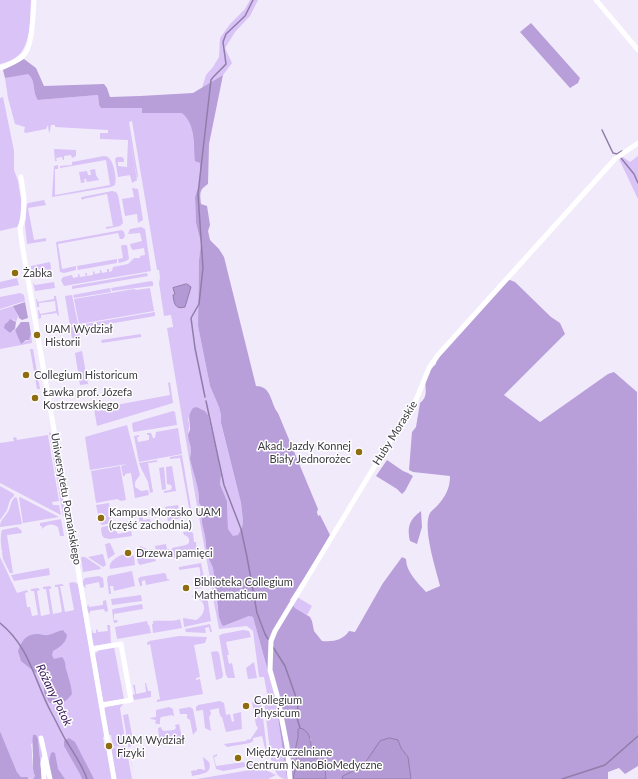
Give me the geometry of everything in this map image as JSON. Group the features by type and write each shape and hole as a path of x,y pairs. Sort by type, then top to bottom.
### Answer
{"street":[{"path":"0,68 14,62 24,55 28,48 34,0"},
{"path":"596,0 638,50"},
{"name":"Huby Moraskie","path":"290,779 287,746 277,695 270,670 271,641 275,631 413,405 429,368 438,355 615,159 638,143"},
{"name":"Uniwersytetu Poznańskiego","path":"21,177 24,198 23,218 20,228 22,244 114,779"},
{"path":"92,649 121,644 130,690 131,700 102,705"},
{"path":"41,738 50,779"},
{"path":"44,757 44,779"}],"shaded area":[{"path":"0,0 31,0 29,31 24,48 11,61 0,64"},
{"path":"250,0 258,0 250,16 235,32 225,48 232,63 223,75 202,88 206,75 219,57 220,38 230,24 245,9"},
{"path":"531,23 580,78 578,83 570,88 520,32"},
{"path":"24,59 36,68 44,86 104,84 110,97 193,93 223,75 209,144 208,184 201,192 201,204 207,206 210,225 208,231 210,240 219,249 224,257 256,386 265,389 270,396 318,509 318,516 320,515 330,535 290,600 295,608 310,617 314,631 322,641 338,640 349,631 355,632 383,583 402,557 406,559 408,568 413,577 426,592 440,586 430,549 428,520 430,513 445,496 449,485 450,476 413,472 409,470 412,432 416,427 420,403 426,393 425,381 427,373 436,364 437,356 505,281 510,280 515,282 551,317 560,323 565,334 504,395 540,422 608,374 614,372 637,392 638,766 625,774 619,768 608,772 608,779 411,779 408,757 401,748 398,740 374,752 359,768 344,776 342,779 326,779 325,766 322,760 315,756 311,748 311,739 298,731 295,751 297,760 293,779 287,779 275,697 253,617 249,616 224,626 222,625 219,617 213,568 207,555 202,523 202,518 206,515 204,506 201,506 199,503 197,486 190,459 191,448 188,439 190,429 189,416 193,408 197,407 205,411 208,415 221,475 220,484 227,501 228,529 233,536 238,535 242,528 243,521 241,503 221,423 219,407 210,386 198,326 199,260 201,243 196,223 195,197 200,182 200,163 195,161 194,141 190,123 182,113 142,113 142,108 101,108 99,105 98,95 38,100 32,79 28,74 5,78 3,70"},
{"path":"28,73 32,79 38,100 98,95 99,105 101,108 142,108 143,113 183,113 192,125 195,160 200,163 200,182 195,197 196,223 201,243 199,260 198,326 210,386 219,407 221,424 241,503 243,521 239,535 233,537 228,529 227,501 220,484 221,474 208,415 205,411 197,407 188,419 188,438 191,447 190,459 197,486 199,503 201,506 197,506 167,328 173,326 171,315 164,316 159,283 159,270 157,270 132,121 129,122 138,176 137,178 127,122 137,180 132,183 130,175 118,177 115,159 117,157 122,157 124,162 118,162 118,166 127,167 128,140 100,139 100,133 108,133 108,130 55,127 55,125 51,125 49,133 48,125 46,129 26,133 24,132 25,127 15,124 8,98 5,78"},
{"path":"3,97 14,151 14,170 18,181 22,206 19,224 17,227 0,231 0,98"},
{"path":"54,149 76,150 76,156 72,158 71,155 64,156 64,160 62,157 56,158 57,161 55,161"},
{"path":"104,156 110,159 113,166 116,178 115,185 111,187 52,197 54,166 58,165 58,169 55,169 55,195 110,185 106,160 60,168 60,166 72,165 72,162"},
{"path":"638,156 638,199 619,159 623,157 630,162"},
{"path":"95,169 99,180 87,182 86,179 84,179 85,182 81,183 79,172 87,171 88,175 91,175 90,170"},
{"path":"132,188 138,189 143,220 138,223 137,214 125,216 122,199 134,197"},
{"path":"112,191 116,192 118,195 123,223 120,226 106,229 106,227 113,226 107,194 83,199 83,201 81,198"},
{"path":"43,197 46,205 28,208 34,240 46,238 46,241 27,244 25,225 27,205 28,203 44,200"},
{"path":"141,227 145,229 151,271 64,286 61,280 63,277 72,275 73,278 78,277 78,274 80,277 86,276 85,273 87,273 87,276 93,275 94,271 95,274 100,273 101,270 102,273 107,272 107,269 109,269 109,272 112,271 113,267 128,264 134,258 140,258 140,256 145,255 144,248 133,250 130,244 142,241 140,233 128,234 130,229"},
{"path":"122,230 125,236 123,239 120,239 118,233 58,244 62,269 76,266 76,270 64,273 60,272 56,242"},
{"path":"127,245 129,259 119,263 118,259 123,258 121,246"},
{"path":"117,259 117,263 78,270 77,266"},
{"path":"50,262 52,275 32,278 31,266"},
{"path":"147,273 148,276 72,289 72,286"},
{"path":"17,278 19,285 0,289 0,282"},
{"path":"151,281 153,282 153,286 112,291 111,288"},
{"path":"33,282 35,285 54,282 55,288 35,291"},
{"path":"187,284 191,287 185,307 179,308 175,303 173,288"},
{"path":"110,288 111,292 74,298 73,295"},
{"path":"150,288 154,311 79,324 74,299 134,289"},
{"path":"20,293 24,295 25,301 0,309 0,297"},
{"path":"72,295 78,324 70,326 65,296"},
{"path":"54,296 56,296 59,315 58,316 57,313 41,315 41,318 39,319 39,310 40,314 56,311 55,301 39,303 39,307 37,307 36,299 38,302 54,299"},
{"path":"25,302 28,318 22,320 19,318 13,306"},
{"path":"13,306 18,317 16,322 13,319 8,330 10,333 15,330 20,339 20,343 29,340 31,334 32,343 0,349 0,310"},
{"path":"155,312 155,316 79,329 79,325"},
{"path":"10,319 16,322 15,329 10,333 4,328 5,324"},
{"path":"21,322 29,322 31,334 29,340 26,340 21,344 15,330"},
{"path":"78,326 81,343 73,344 70,327"},
{"path":"141,334 141,337 102,343 101,340"},
{"path":"30,349 33,349 40,389 37,389"},
{"path":"82,351 88,384 80,385 75,353"},
{"path":"170,382 173,403 97,426 94,409 170,395 168,383"},
{"path":"173,411 175,412 177,425 133,431 132,423"},
{"path":"127,425 140,475 135,482 135,487 141,491 148,490 149,495 135,498 131,473 123,476 121,466 127,464 90,470 85,437"},
{"path":"178,428 182,454 139,462 134,436 139,435 139,437 137,437 138,442 149,440 149,435 147,435 147,433 151,433 153,438 155,438 156,432"},
{"path":"49,432 53,435 67,516 63,516"},
{"path":"48,435 59,501 52,502 53,505 59,505 61,515 0,483 0,443 14,441 13,438 16,437 17,440"},
{"path":"182,455 191,508 189,508 180,458 170,459 170,457"},
{"path":"157,460 157,462 148,463 153,492 150,493 148,482 139,463"},
{"path":"387,460 413,476 402,494 397,489 376,476"},
{"path":"120,466 126,500 121,501 117,499 96,503 91,471"},
{"path":"172,466 176,491 164,493 164,491 172,488 171,485 167,484 166,467"},
{"path":"164,467 166,489 162,490 159,468"},
{"path":"0,486 14,494 14,496 10,500 7,510 0,520"},
{"path":"15,497 17,498 22,524 0,527 1,521 8,512"},
{"path":"20,497 59,517 23,523"},
{"path":"109,503 112,523 102,525 100,523 96,505"},
{"path":"178,505 181,518 168,521 165,507"},
{"path":"156,509 156,513 143,516 143,520 150,519 151,523 140,525 138,512"},
{"path":"205,510 206,515 202,523 207,555 213,568 216,589 212,590 198,511"},
{"path":"421,511 422,527 417,544 410,541 409,528 411,521"},
{"path":"61,519 64,536 60,536 58,527 54,525 46,526 42,529 42,526 40,526 40,523"},
{"path":"112,525 118,534 131,531 132,536 110,539 104,538 102,535 102,527"},
{"path":"17,527 22,533 7,535 13,573 10,573 3,559 1,532 2,530"},
{"path":"190,531 193,533 194,542 196,542 197,553 183,556 182,553 176,554 177,557 172,558 170,550 189,543 189,539 183,532"},
{"path":"110,543 115,554 108,559 105,544"},
{"path":"166,544 167,549 169,549 170,558 157,557 155,546"},
{"path":"140,546 147,549 154,549 155,557 142,556 137,553"},
{"path":"128,553 134,556 135,565 110,569 113,561"},
{"path":"103,554 106,565 103,567 88,557"},
{"path":"138,556 142,558 155,559 156,561 140,565 138,563"},
{"path":"0,557 17,593 27,590 28,592 25,593 27,607 30,607 32,616 38,615 34,591 31,591 31,589 38,588 40,590 37,591 41,616 50,614 46,589 43,589 43,587 50,586 52,588 49,589 53,614 62,612 58,587 55,587 55,585 62,584 64,586 60,586 65,612 74,610 69,583 74,582 78,584 105,736 103,737 105,749 107,749 112,779 42,779 38,739 31,744 35,776 33,779 21,777 17,772 0,731"},
{"path":"82,557 85,557 101,569 83,572"},
{"path":"201,563 206,587 195,589 195,587 200,586 199,567 179,570 179,567"},
{"path":"49,568 50,575 14,581 11,575"},
{"path":"132,571 135,586 114,591 113,586 110,586 111,594 109,594 108,576"},
{"path":"164,573 166,574 167,579 171,580 146,585 145,580 142,581 142,586 140,586 138,579 140,577"},
{"path":"99,576 103,578 104,587 100,588 99,582 85,585 86,588 83,586 82,582 85,578"},
{"path":"216,591 218,609 225,626 249,616 253,617 275,697 287,779 282,778 276,773 274,766 275,762 271,760 264,700 268,699 264,677 259,677 253,631 247,626 219,629 212,592"},
{"path":"205,594 207,596 211,621 184,627 183,618 196,620 201,616 204,610 202,601 191,596"},
{"path":"141,595 142,601 112,605 111,599"},
{"path":"297,597 312,606 307,615 295,608 293,604"},
{"path":"106,600 108,611 105,612 104,609 90,611 90,614 88,612 88,604 89,607 103,605 103,601"},
{"path":"142,604 143,609 114,614 114,620 117,620 118,622 114,623 113,609"},
{"path":"180,619 182,628 153,633 153,621"},
{"path":"147,621 151,633 117,639 115,627"},
{"path":"210,624 212,632 210,632 209,627 205,628 206,633 186,632 185,629"},
{"path":"107,625 110,625 111,643 94,646 91,636 93,630 93,633 96,633 97,629 98,632 108,631"},
{"path":"63,630 67,635 64,643 53,651 52,655 54,659 62,657 71,685 72,694 62,703 50,703 44,689 51,676 50,672 45,671 36,673 21,661 18,651 22,641 30,635 47,635"},
{"path":"243,630 249,631 251,637 226,642 229,655 227,655 229,664 232,663 235,678 228,678 226,675 219,636 222,634"},
{"path":"179,636 207,637 205,643 194,645 200,677 196,678 196,680 200,679 203,694 157,702 157,700 160,699 150,644 147,645 147,643 149,641"},
{"path":"114,647 124,699 105,702 103,701 95,654 99,650"},
{"path":"217,651 219,653 223,675 222,678 216,680 211,652"},
{"path":"254,662 257,678 248,679 246,668"},
{"path":"145,683 148,691 151,691 151,697 134,700 132,695 135,694 133,685 135,685 136,694 146,692"},
{"path":"261,700 268,761 262,736 253,738 253,741 250,743 227,747 224,744 246,741 248,739 250,740 258,728 256,725 252,702"},
{"path":"220,701 224,703 226,715 230,714 232,722 234,721 233,714 241,712 242,729 226,732 219,708 210,710 211,714 209,717 211,731 205,728 203,710 196,711 196,707 198,705"},
{"path":"124,703 120,708 126,745 113,747 104,709 106,707"},
{"path":"169,707 173,709 174,717 172,715 161,717 160,724 155,723 156,720 150,718 156,717 156,710"},
{"path":"190,707 193,709 197,730 193,735 190,720 187,718 187,714 180,714 179,709"},
{"path":"128,714 134,745 129,747 134,779 123,715"},
{"path":"179,724 183,742 181,741 160,746 158,728 161,727 164,731 174,730 176,728 175,725"},
{"path":"300,728 307,732 314,755 324,764 326,779 293,779 297,760 295,751 298,730"},
{"path":"0,731 17,772 21,777 27,777 29,779 0,779"},
{"path":"33,735 36,735 38,739 42,779 33,779 35,776 33,771"},
{"path":"69,738 75,742 94,779 82,779 64,746 64,741"},
{"path":"390,738 398,740 401,748 408,757 411,779 342,779 343,776 359,768 367,760 380,741"},
{"path":"126,746 132,779 116,779 111,748"},
{"path":"52,752 55,753 58,769 65,779 52,779 49,762"},
{"path":"217,754 217,756 214,757 216,766 244,762 245,764 253,762 254,764 264,761 261,764 223,771 216,769 213,756"},
{"path":"203,757 209,762 210,766 208,771 192,776 191,771 197,771 197,769 205,770"},
{"path":"262,768 276,775 268,779 197,779"}],"waterway":[{"path":"205,397 195,348 191,318 199,304 203,268 198,194 211,80 226,64 223,42 226,34 245,16 253,0"},
{"path":"602,130 613,153 617,154 622,151"},
{"path":"621,158 634,174 638,183"},
{"path":"206,401 224,485 241,529 257,613 268,639"},
{"name":"Różany Potok","path":"0,623 10,632 25,653 45,700 65,739 80,763 87,779"},
{"path":"273,647 285,666 298,703 297,718 300,728"},
{"path":"562,779 605,765 638,736"}],"place":[{"name":"Żabka","path":"15,273"},
{"name":"UAM Wydział Historii","path":"37,335"},
{"name":"Collegium Historicum","path":"26,375"},
{"name":"Ławka prof. Józefa Kostrzewskiego","path":"35,398"},
{"name":"Akad. Jazdy Konnej Biały Jednorożec","path":"359,452"},
{"name":"Kampus Morasko UAM (część zachodnia)","path":"101,518"},
{"name":"Drzewa pamięci","path":"128,553"},
{"name":"Biblioteka Collegium Mathematicum","path":"186,588"},
{"name":"Collegium Physicum","path":"246,706"},
{"name":"UAM Wydział Fizyki","path":"109,746"},
{"name":"Międzyuczelniane Centrum NanoBioMedyczne","path":"238,758"}]}
